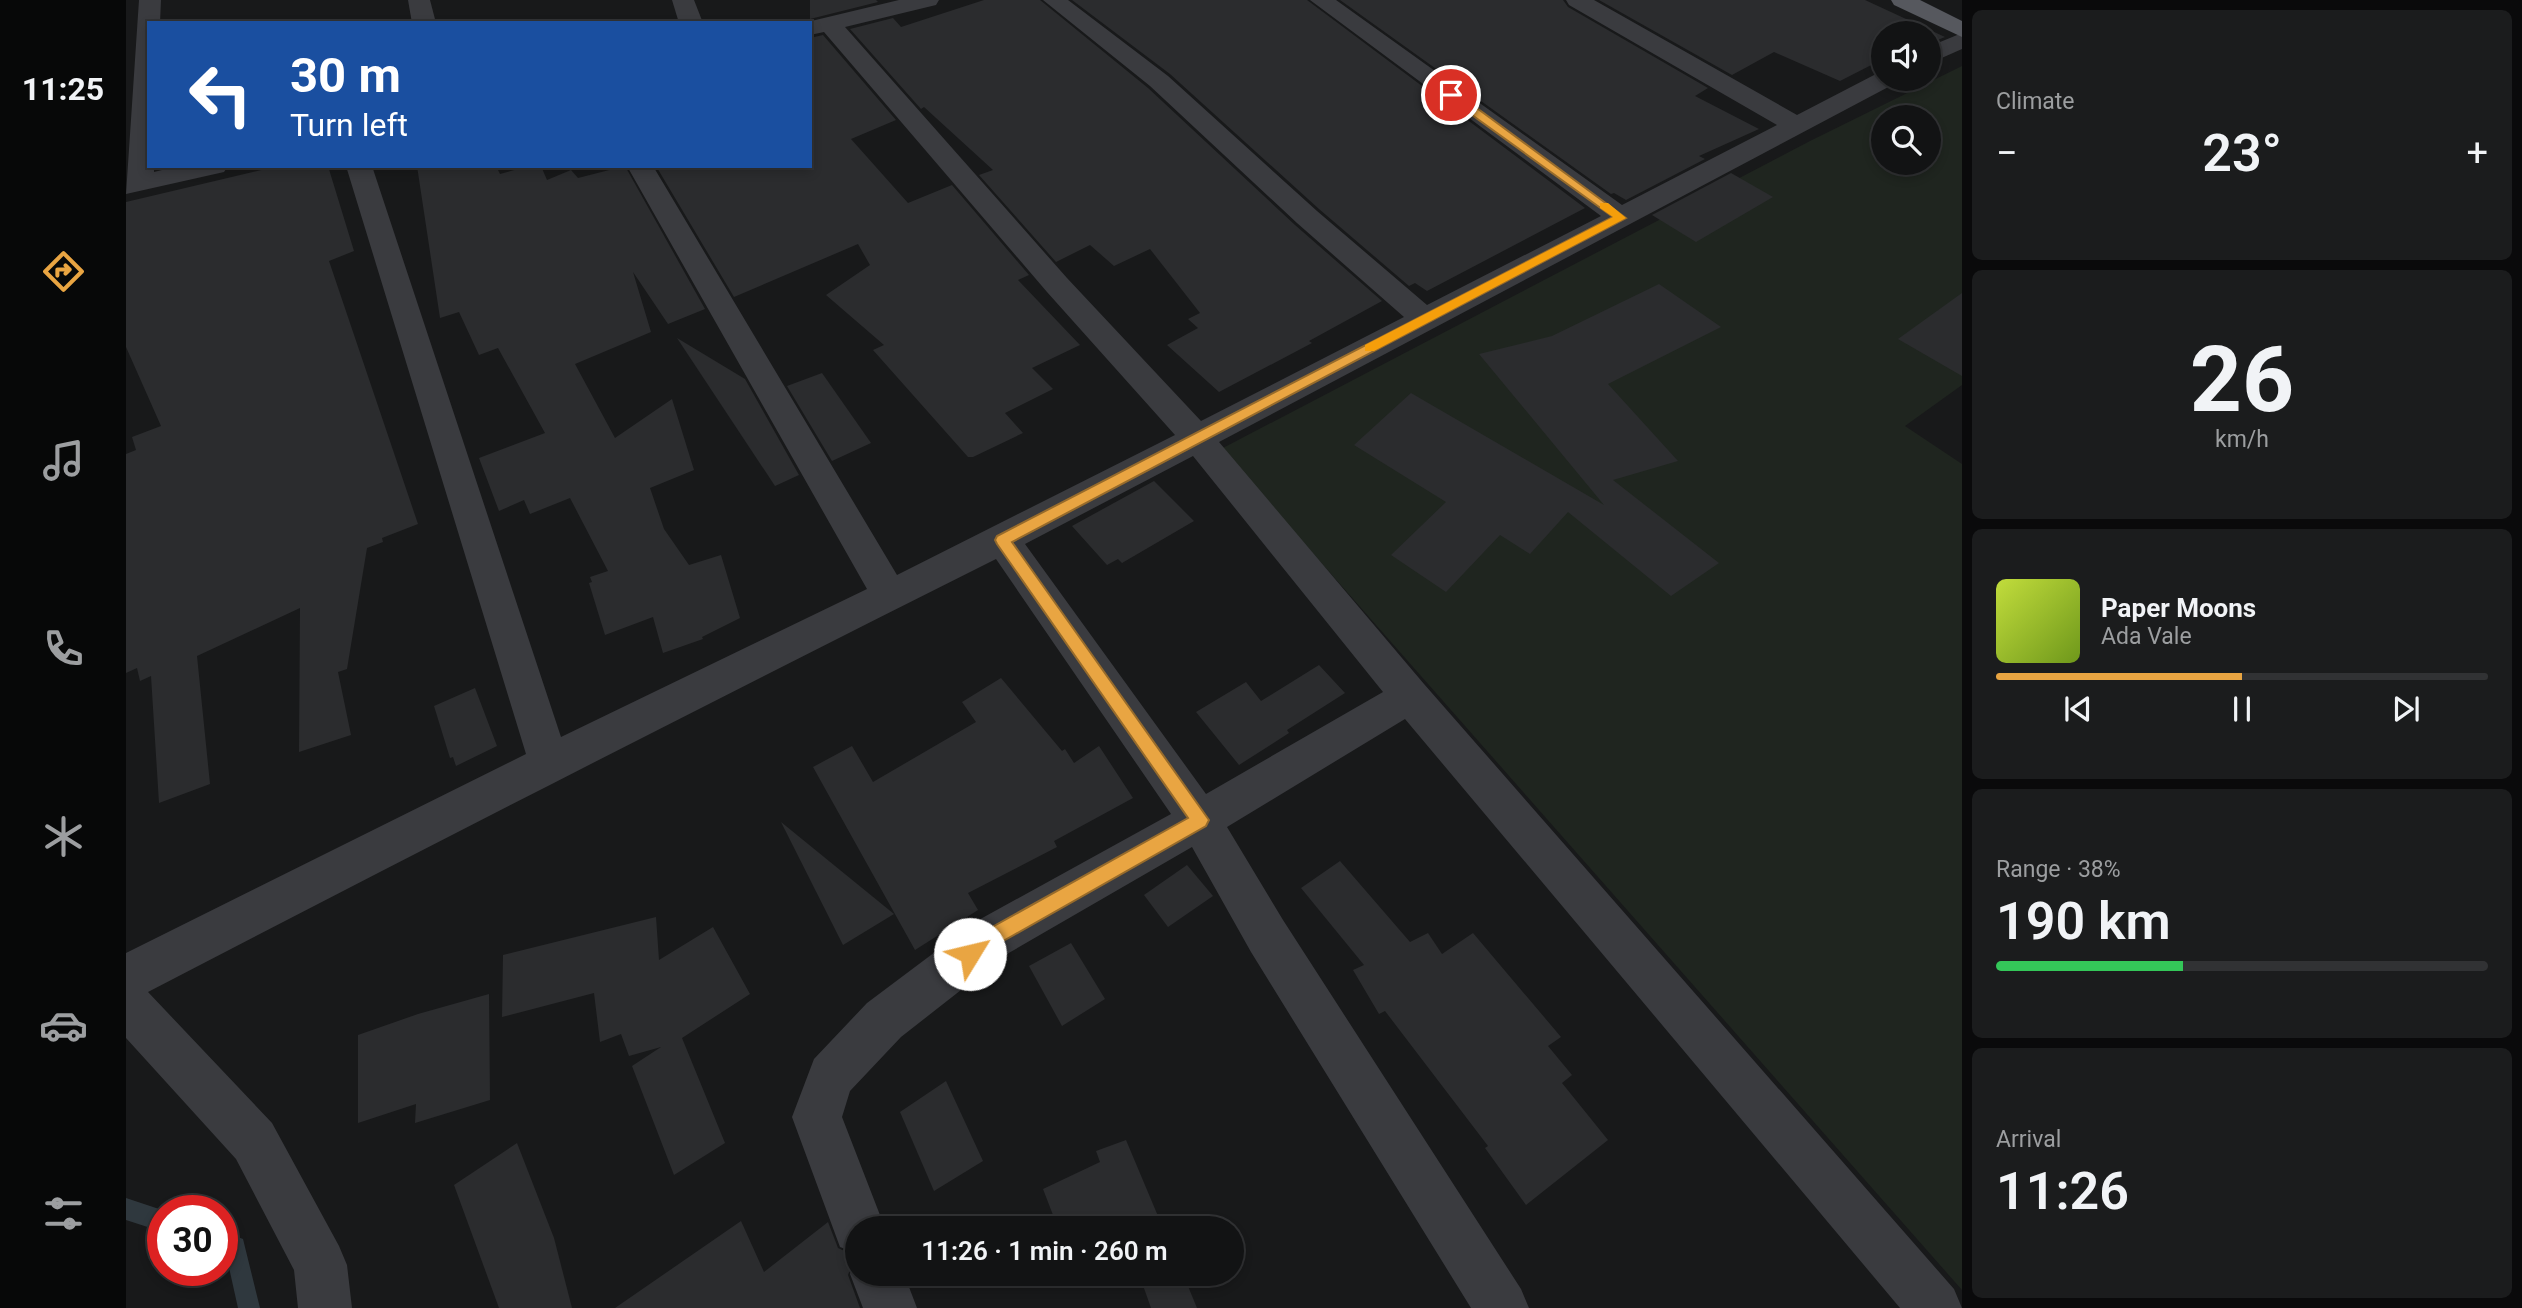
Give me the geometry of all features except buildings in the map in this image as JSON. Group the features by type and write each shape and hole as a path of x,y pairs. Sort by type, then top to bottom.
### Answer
{"main road":[{"path":"1902,0 1962,30"}],"street":[{"path":"147,21 149,0"},
{"path":"419,0 424,21"},
{"path":"683,0 690,21"},
{"path":"928,0 820,25 1198,439 1410,696 1936,1308"},
{"path":"1054,0 1159,81 1307,217 1425,318"},
{"path":"1321,0 1621,218"},
{"path":"1577,0 1794,124"},
{"path":"147,23 133,184 206,168"},
{"path":"1941,50 1962,40"},
{"path":"126,978 549,763 891,597 1871,86"},
{"path":"360,168 549,763"},
{"path":"641,168 891,597"},
{"path":"1002,540 1200,820 1267,936 1502,1308"},
{"path":"854,1216 817,1117 831,1076 884,1020 992,938 1410,696"},
{"path":"126,1003 254,1141 320,1265 325,1308"},
{"path":"882,1286 890,1308"}],"shaded area":[{"path":"1962,66 1962,385 1905,426 1962,464 1962,1290 1221,449 1871,111 1871,175 1941,175 1941,105 1883,105 1911,91 1941,91 1941,76"}],"waterway":[{"path":"126,1209 147,1216"},
{"path":"238,1260 249,1308"}],"slow traffic":[{"path":"1370,348 1621,218 1604,205"}],"route":[{"path":"970,954 992,938 1200,820 1002,540 1621,218 1451,95"}]}
